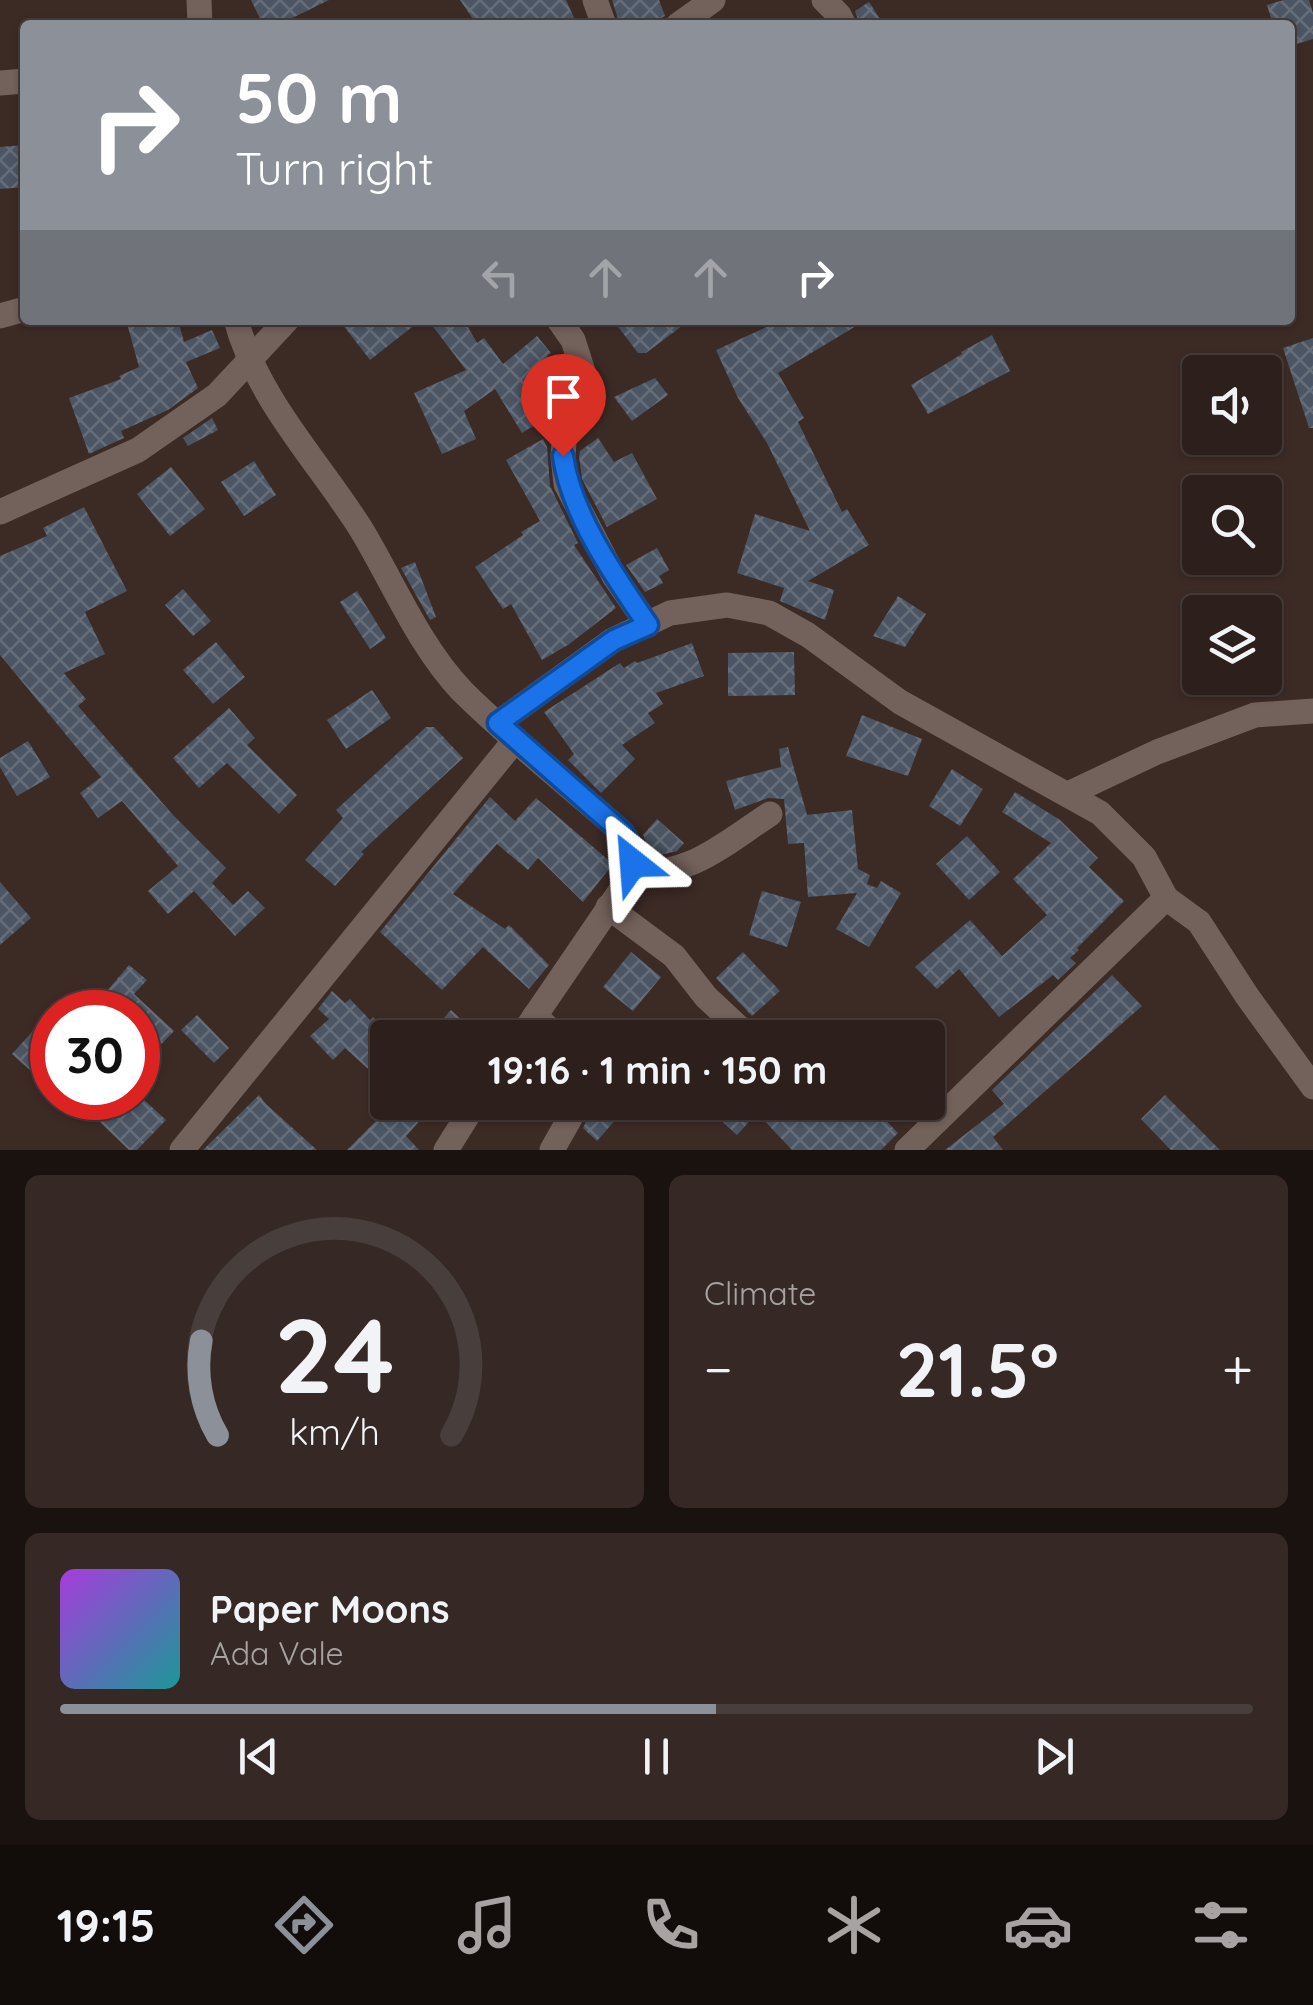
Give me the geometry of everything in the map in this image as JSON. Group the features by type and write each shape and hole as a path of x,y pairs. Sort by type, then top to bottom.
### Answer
{"street":[{"path":"685,20 713,0"},
{"path":"824,0 842,20"},
{"path":"238,325 282,418 359,527 434,656 461,689 629,840 634,852 628,874 532,1020"},
{"path":"0,512 138,450 218,394 282,325"},
{"path":"563,325 574,340 587,384 565,428 566,484 614,576 648,625"},
{"path":"182,1150 507,731 614,640 670,613 728,604 769,613 900,702 1100,813 1144,857 1166,898 1199,922 1313,1087"},
{"path":"1068,794 1158,752 1256,716 1313,711"},
{"path":"628,874 656,875 691,866 770,814"},
{"path":"907,1150 1166,898"},
{"path":"608,907 674,956 706,997 731,1020"},
{"path":"535,1016 539,1020"},
{"path":"446,1150 465,1120"},
{"path":"552,1150 568,1120"}],"building":[{"path":"251,0 329,0 288,20 261,20"},
{"path":"460,0 566,0 575,20 474,20"},
{"path":"612,0 659,0 665,16 657,20 618,20"},
{"path":"1309,0 1313,39 1295,44 1295,20 1272,20 1267,5"},
{"path":"869,2 881,20 858,20 855,11"},
{"path":"20,145 20,187 0,189 0,147"},
{"path":"127,325 179,325 184,342 212,330 220,348 186,362 198,388 168,410 121,431 124,438 89,454 69,398 121,379 119,376 139,367"},
{"path":"343,325 415,325 370,360"},
{"path":"432,325 467,325 477,343 484,338 503,364 537,336 551,353 547,356 567,387 555,412 522,433 495,389 464,411 476,439 442,454 414,393 466,370"},
{"path":"617,325 683,325 646,353 638,353"},
{"path":"771,325 858,325 778,373 804,418 798,422 842,512 847,509 869,545 808,581 834,590 825,620 780,601 784,588 737,573 755,514 810,531 716,350"},
{"path":"992,335 1010,371 928,414 911,385"},
{"path":"1313,338 1313,428 1309,428 1283,348"},
{"path":"655,378 668,395 632,421 614,397"},
{"path":"212,418 218,430 188,446 183,438"},
{"path":"598,438 614,462 632,453 657,499 607,527 582,479 579,456"},
{"path":"543,439 550,486 578,543 574,545 616,608 542,660 511,604 503,609 475,567 540,521 506,460"},
{"path":"254,461 276,495 244,516 221,482"},
{"path":"171,467 205,509 170,536 137,494"},
{"path":"84,507 127,591 85,612 105,654 64,673 86,699 78,706 173,815 226,868 212,883 233,905 248,891 265,908 235,936 194,891 168,914 148,891 178,866 122,801 98,818 80,793 101,777 0,655 0,556 47,536 43,528"},
{"path":"657,548 669,570 659,576 663,583 645,592 626,565"},
{"path":"415,562 436,617 430,620 401,568"},
{"path":"183,589 211,621 193,636 165,605"},
{"path":"357,591 386,638 370,649 340,602"},
{"path":"898,596 926,614 905,647 873,636"},
{"path":"216,642 245,677 213,704 183,670"},
{"path":"692,643 704,676 656,693 663,704 648,713 655,723 622,745 635,759 601,793 568,760 574,754 544,712 620,663 624,668"},
{"path":"794,652 795,695 728,696 728,653"},
{"path":"372,690 391,718 346,749 327,720"},
{"path":"229,708 255,738 247,745 297,795 279,814 227,763 199,788 173,758"},
{"path":"862,715 922,739 908,776 846,756"},
{"path":"426,727 434,727 463,758 361,852 364,854 335,886 305,860 343,818 336,810"},
{"path":"28,741 50,777 17,796 0,767 0,758"},
{"path":"788,747 807,815 852,810 858,869 870,875 867,884 877,888 881,881 901,893 869,947 836,929 857,893 808,897 804,843 788,844 784,799 768,798 735,810 726,781 781,767 779,749"},
{"path":"952,769 983,789 960,826 929,806"},
{"path":"1015,792 1060,820 1098,858 1089,867 1124,901 1077,948 1070,958 1076,963 1058,980 1053,975 999,1017 959,969 937,989 915,967 970,920 1002,956 1047,915 1013,879 1051,843 1002,812"},
{"path":"490,797 515,821 536,798 613,864 583,902 538,858 528,870 497,844 453,894 505,929 509,925 549,965 529,989 483,947 442,990 380,932"},
{"path":"657,819 684,843 677,851 656,856 650,850 643,835"},
{"path":"967,836 1000,872 969,900 936,864"},
{"path":"0,882 31,918 0,945"},
{"path":"762,891 801,902 787,947 749,935"},
{"path":"631,952 661,977 633,1011 603,987"},
{"path":"743,952 780,991 752,1016 716,978"},
{"path":"129,965 147,980 138,990 108,990"},
{"path":"1112,975 1142,1006 993,1137 1003,1150 945,1150 1004,1104 992,1090"},
{"path":"332,991 345,1003 350,999 370,1020 370,1071 345,1048 333,1060 310,1036 329,1019 318,1009"},
{"path":"451,1010 462,1020 442,1020"},
{"path":"197,1015 229,1048 214,1063 181,1030"},
{"path":"160,1018 174,1031 160,1046"},
{"path":"30,1034 30,1070 12,1054"},
{"path":"259,1095 266,1104 317,1150 203,1150"},
{"path":"1165,1095 1220,1150 1171,1150 1141,1119"},
{"path":"160,1114 166,1120 137,1150 129,1150 98,1120 160,1120"},
{"path":"377,1120 421,1120 406,1136 419,1150 347,1150"},
{"path":"587,1120 615,1120 597,1141 583,1128"},
{"path":"721,1120 751,1120 737,1135"},
{"path":"764,1120 885,1120 898,1133 881,1150 792,1150"}],"route":[{"path":"563,456 566,484 614,576 648,625 614,640 498,723 623,833 634,852 633,863"}]}
